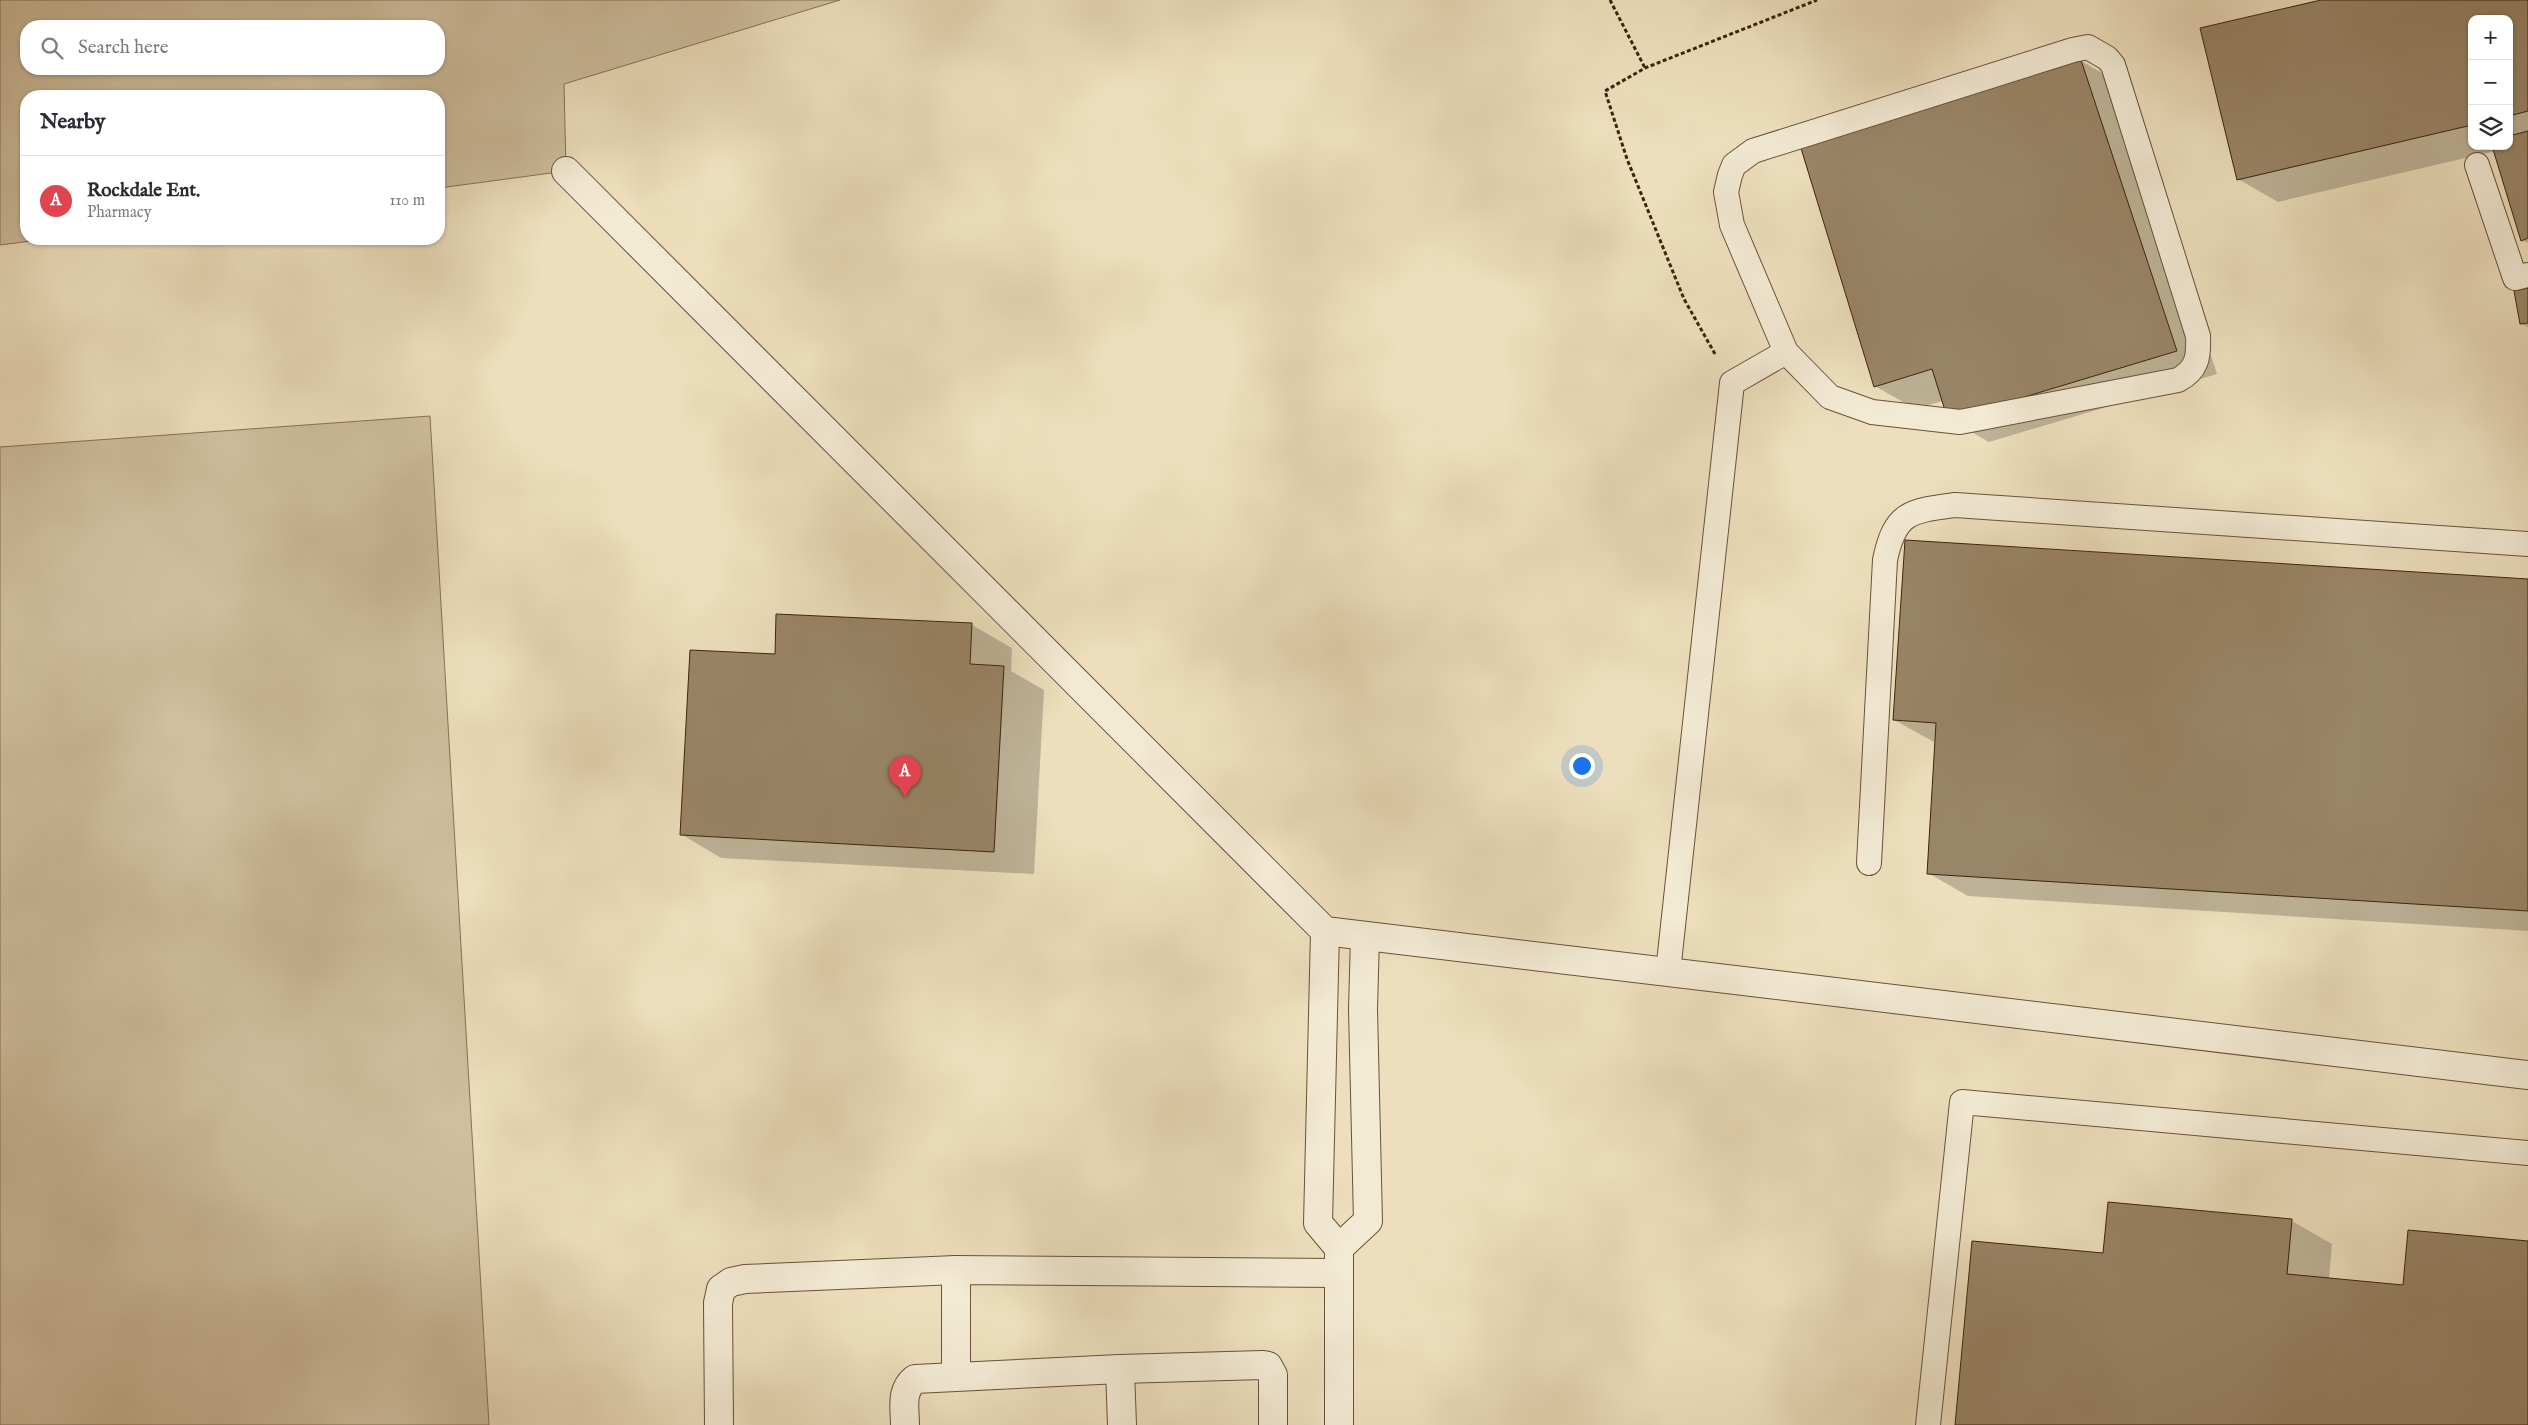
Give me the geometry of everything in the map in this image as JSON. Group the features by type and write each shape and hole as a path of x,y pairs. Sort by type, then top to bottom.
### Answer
{"street":[{"path":"566,171 1325,931 2528,1075"},
{"path":"1325,931 1318,1223 1338,1261 1339,1425"},
{"path":"1338,1261 1368,1221 1363,1009 1365,936"},
{"path":"719,1425 718,1303 722,1289 731,1282 745,1279 956,1270 1338,1261"},
{"path":"956,1270 956,1376"},
{"path":"905,1425 904,1394 908,1384 915,1379 1120,1369 1268,1366 1273,1375 1273,1425"},
{"path":"1120,1369 1122,1425"}],"lane":[{"path":"2088,47 2107,58 2113,65 2198,336 2199,354 2195,366 2188,374 2178,380 1960,422 1872,412 1830,397 1786,352 1732,225 1726,192 1734,164 1753,151 2073,50 2088,47"},
{"path":"2477,165 2515,278 2528,275"},
{"path":"1668,972 1732,383 1786,352"},
{"path":"1869,863 1885,560 1890,534 1905,518 1922,509 1955,505 2528,544"},
{"path":"1928,1425 1962,1102 2528,1153"}],"path":[{"path":"1610,0 1645,68"},
{"path":"1732,383 1684,299 1626,159 1605,91 1645,68 1817,0"}],"shaded area":[{"path":"0,0 840,0 564,84 566,171 445,187 445,90 20,90 20,242 0,245"},
{"path":"430,416 489,1425 0,1425 0,447"}],"building":[{"path":"2321,0 2528,0 2528,111 2513,115 2513,15 2468,15 2468,126 2237,180 2200,28"},
{"path":"2081,60 2177,351 1948,420 1932,369 1874,387 1800,145"},
{"path":"2528,131 2528,238 2521,241 2493,150 2513,150 2513,135"},
{"path":"2528,288 2528,323 2520,324 2514,291"},
{"path":"1905,540 2528,579 2528,911 1927,874 1936,723 1893,720"},
{"path":"776,614 972,623 970,664 1004,666 994,852 680,835 690,650 775,654"},
{"path":"2108,1202 2292,1219 2287,1274 2403,1285 2408,1230 2528,1241 2528,1425 1955,1425 1972,1241 2103,1253"}],"place":[{"name":"Rockdale Ent.","path":"905,797"}]}
